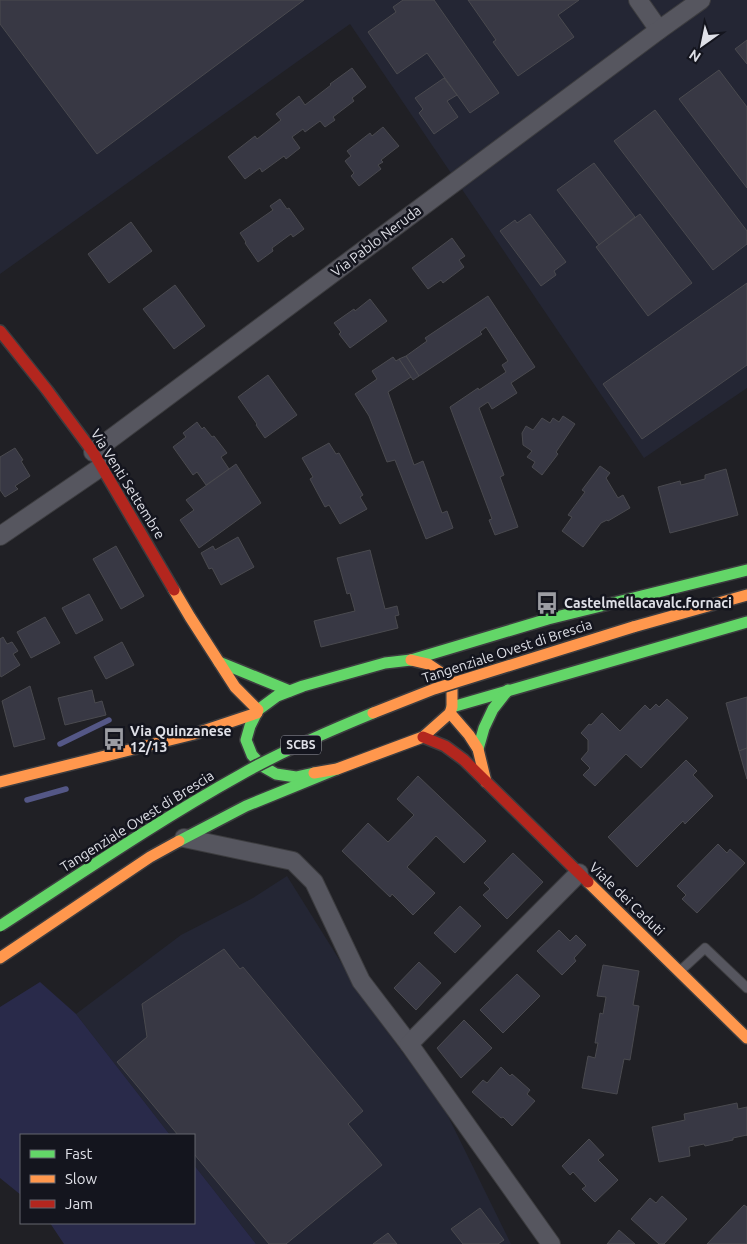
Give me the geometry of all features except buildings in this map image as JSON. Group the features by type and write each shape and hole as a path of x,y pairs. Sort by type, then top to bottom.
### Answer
{"street":[{"path":"638,0 659,30"},
{"name":"Via Pablo Neruda","path":"0,536 659,30 701,0"},
{"name":"Via Venti Settembre","path":"0,331 47,390 97,460 190,617 235,687 258,711"},
{"path":"0,782 194,734 258,711 277,696 303,686 385,663 412,660 548,620 747,570"},
{"name":"Tangenziale Ovest di Brescia","path":"0,926 163,820 243,773 322,734 434,689 632,627 747,595"},
{"path":"0,958 150,857 184,838 246,806 423,737 451,710 508,690 747,622"},
{"path":"412,660 428,664 443,674 452,686 451,710 478,749 486,782"},
{"path":"219,662 290,691"},
{"path":"478,749 484,728 493,709 508,690"},
{"path":"258,711 242,739 262,766 276,774 296,777 338,770"},
{"path":"194,734 220,737"},
{"name":"Viale dei Caduti","path":"423,737 445,746 464,760 747,1038"},
{"path":"184,838 292,861 314,882 361,981 409,1044 551,1244"},
{"path":"409,1044 579,873"}],"lane":[{"path":"680,971 705,948 747,988"}],"shaded area":[{"path":"0,0 747,0 747,388 644,458 350,24 0,274"},
{"path":"287,876 367,1004 445,1110 511,1244 256,1244 195,1166 195,1134 169,1134 76,1014 181,935 253,898"},
{"path":"40,982 76,1014 169,1134 20,1134 20,1194 0,1178 0,1007"},
{"path":"195,1166 256,1244 64,1244 51,1224 195,1224"}],"waterway":[{"path":"60,744 109,720"},
{"path":"27,800 66,789"}],"traffic: fast":[{"path":"411,660 548,619 747,570"},
{"path":"452,707 747,622"},
{"path":"314,773 296,777 276,774 262,766 252,755 246,740 258,710 277,696 303,686 385,663 411,660"},
{"path":"219,662 290,691"},
{"path":"478,749 484,728 493,709 508,690"},
{"path":"0,926 180,810 258,765 373,713"},
{"path":"179,841 246,806 337,769"}],"traffic: slow":[{"path":"174,590 235,687 258,710"},
{"path":"633,627 747,595"},
{"path":"373,713 434,689 633,627"},
{"path":"314,773 337,769 423,737 450,713 452,707 452,686 443,674 428,664 411,660"},
{"path":"0,782 194,734 257,713"},
{"path":"450,713 478,749 486,782"},
{"path":"0,958 150,857 179,841"},
{"path":"588,882 747,1038"}],"traffic: jam":[{"path":"0,331 93,452 174,590"},
{"path":"423,737 445,746 464,760 588,882"}],"place":[{"name":"Castelmellacavalc.fornaci","path":"547,603"},
{"name":"Via Quinzanese 12/13","path":"114,739"}]}
